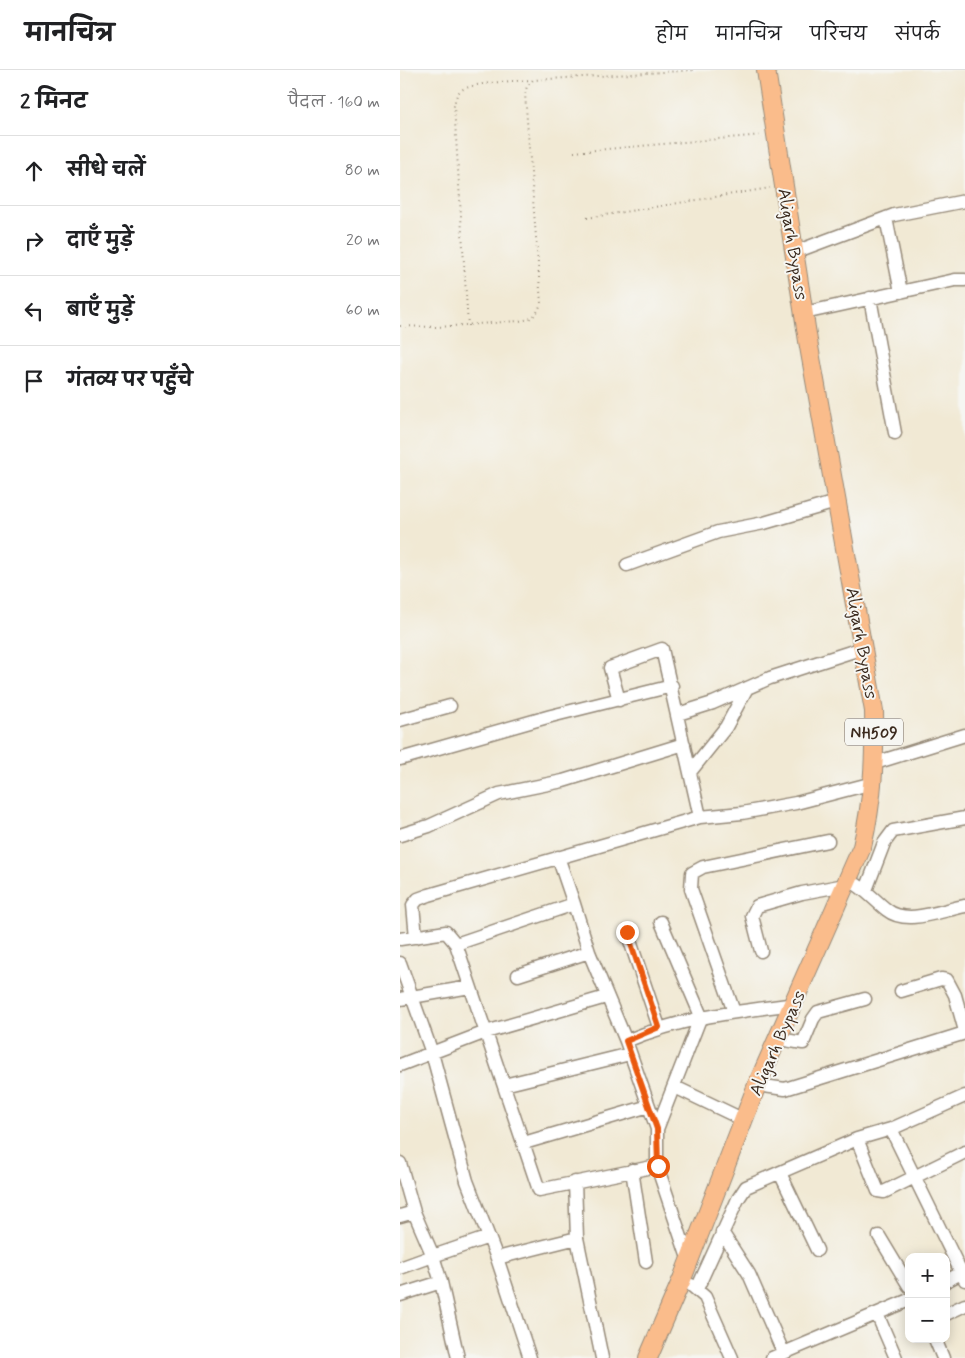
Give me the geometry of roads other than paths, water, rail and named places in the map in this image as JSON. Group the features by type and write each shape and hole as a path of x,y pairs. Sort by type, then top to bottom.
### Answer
{"highway":[{"name":"Aligarh Bypass","path":"648,1358 690,1284 688,1258 757,1085 789,1041 795,1004 855,885 876,763 874,711 836,502 813,311 795,252 766,70"}],"street":[{"path":"795,252 915,209 965,201"},
{"path":"886,218 901,292"},
{"path":"813,311 955,280 965,280"},
{"path":"870,298 895,433"},
{"path":"627,566 706,536 836,502"},
{"path":"678,714 713,703 770,678 862,648"},
{"path":"619,700 610,668 662,649 672,686 700,817"},
{"path":"400,759 551,716 672,686"},
{"path":"690,772 726,727 747,688"},
{"path":"400,720 450,706"},
{"path":"876,763 965,734"},
{"path":"400,835 429,826 499,794 563,781 684,744"},
{"path":"416,937 413,905 418,899 700,817 742,813 796,803 873,783"},
{"path":"855,885 893,831 965,818"},
{"path":"734,1012 692,889 692,873 703,867 828,841"},
{"path":"558,857 589,952 606,997 626,1041 657,1129 658,1166 688,1258"},
{"path":"762,951 752,916 757,906 802,893 855,885 898,917 908,918 965,906"},
{"path":"456,944 574,904"},
{"path":"657,1129 675,1087 701,1016 661,922"},
{"path":"400,939 446,932 456,944 539,1190 658,1166"},
{"path":"627,932 659,1027"},
{"path":"518,975 589,952"},
{"path":"400,963 406,998 432,1053 467,1181 497,1258 530,1358"},
{"path":"757,1085 785,1089 965,1032 955,995 947,980 941,979 901,991"},
{"path":"406,998 470,987"},
{"path":"400,1065 486,1032 606,997"},
{"path":"789,1041 805,1042 812,1019 818,1012 865,999"},
{"path":"626,1041 659,1027 701,1016 795,1004"},
{"path":"504,1086 630,1054"},
{"path":"675,1087 744,1120"},
{"path":"732,1358 709,1305 690,1284 722,1232 746,1187 857,1139 891,1129 965,1096"},
{"path":"524,1143 649,1106"},
{"path":"891,1129 964,1274 950,1279"},
{"path":"857,1139 878,1192 884,1192 915,1178 965,1152"},
{"path":"400,1164 414,1212 433,1256 441,1282 458,1358"},
{"path":"632,1170 646,1262"},
{"path":"780,1173 817,1250"},
{"path":"574,1182 577,1238 602,1358"},
{"path":"400,1216 414,1212"},
{"path":"722,1232 749,1274 778,1355 905,1302"},
{"path":"879,1236 905,1279"},
{"path":"400,1268 489,1237"},
{"path":"497,1258 577,1238"},
{"path":"400,1294 441,1282"},
{"path":"950,1312 965,1305"},
{"path":"877,1314 896,1358"},
{"path":"937,1343 944,1358"}]}
